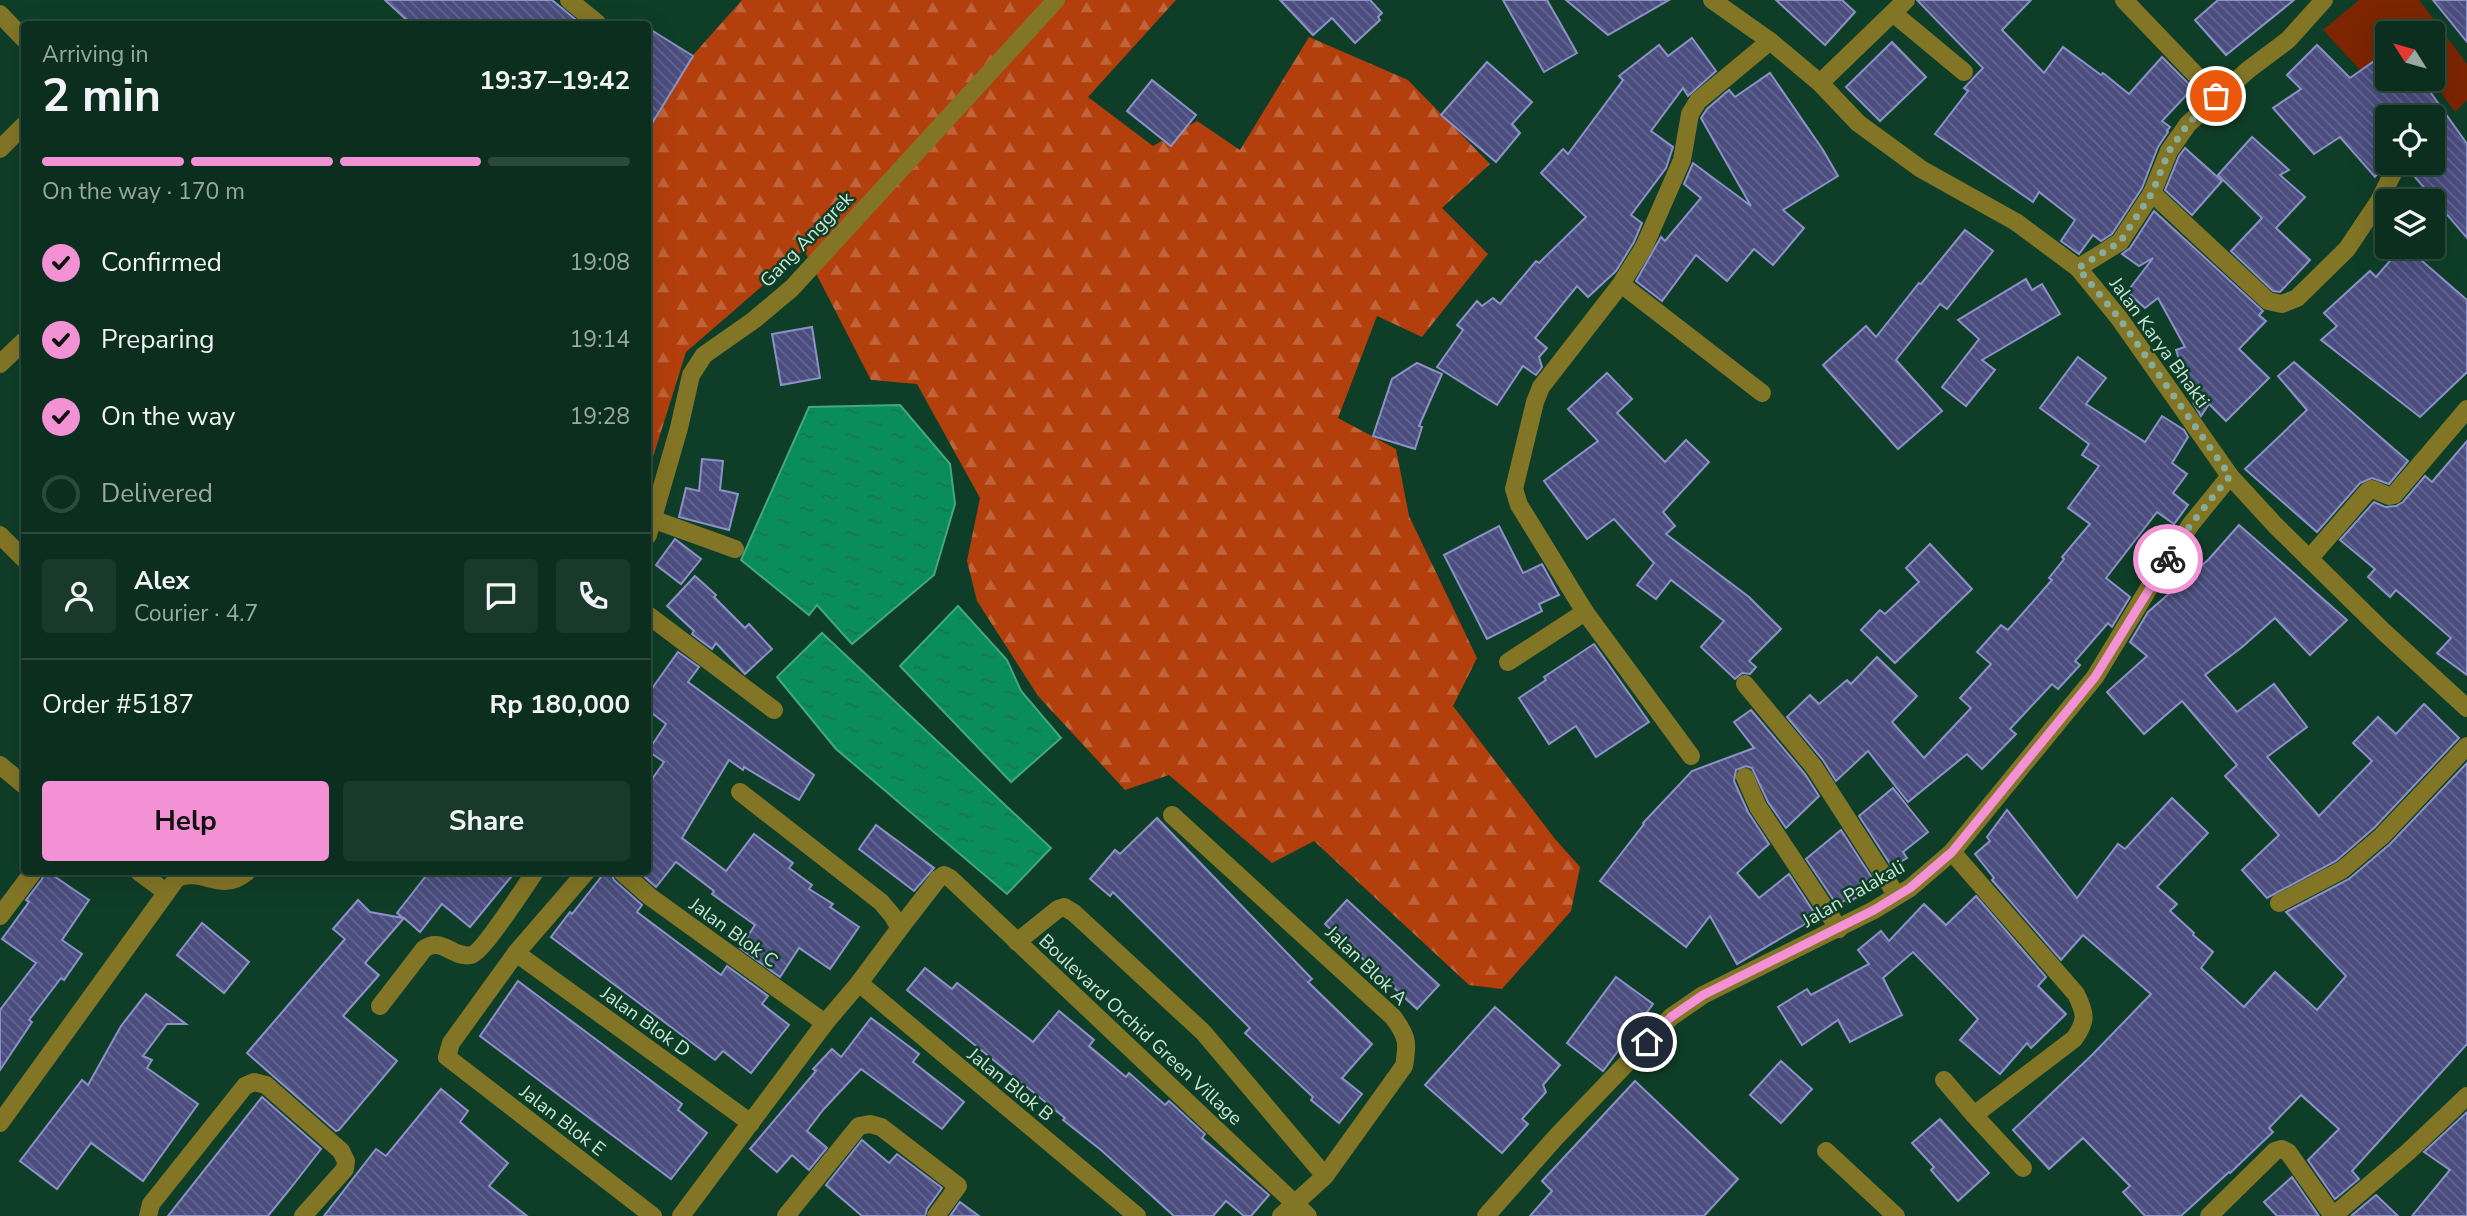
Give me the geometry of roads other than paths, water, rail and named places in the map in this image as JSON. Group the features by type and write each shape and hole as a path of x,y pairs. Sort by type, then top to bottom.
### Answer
{"street":[{"path":"569,0 595,21"},
{"name":"Jalan Karya Bhakti","path":"1712,0 1770,41 1820,83 1858,123 1921,169 2015,222 2078,268 2126,327 2230,476 2309,559 2467,708"},
{"path":"2124,0 2216,96"},
{"path":"2078,268 2120,242 2152,193 2169,151 2188,124 2216,96 2288,40 2324,0"},
{"name":"Gang Anggrek","path":"651,524 679,428 691,375 704,355 754,320 792,288 1048,3"},
{"path":"1820,83 1899,7 1964,72"},
{"path":"0,14 21,36"},
{"path":"1691,756 1585,612 1518,505 1514,489 1541,387 1621,284 1644,247 1682,160 1690,114 1698,101 1770,41"},
{"path":"0,149 21,128"},
{"path":"2152,193 2268,301 2282,304 2297,298 2347,249 2379,201 2392,175"},
{"path":"1621,284 1762,393"},
{"path":"0,364 21,344"},
{"path":"2309,559 2368,491 2372,489 2389,496 2394,495 2467,409"},
{"name":"Jalan Palakali","path":"1486,1216 1556,1137 1671,1017 1703,995 1839,929 1897,896 1952,852 2095,677 2158,573 2191,524 2230,476"},
{"path":"651,527 734,549"},
{"path":"0,535 21,556"},
{"path":"1508,662 1585,612"},
{"path":"651,617 774,710"},
{"path":"1745,684 1814,767 1897,896"},
{"path":"2279,903 2342,870 2382,836 2467,746"},
{"path":"0,765 21,782"},
{"path":"1745,777 1758,807 1839,929"},
{"path":"740,792 881,902 900,928"},
{"name":"Jalan Blok A","path":"1172,816 1393,1017 1403,1030 1408,1044 1404,1066 1325,1176"},
{"path":"1952,852 2076,994 2085,1013 2081,1030 2074,1040 1974,1115"},
{"path":"0,916 31,875"},
{"path":"143,875 166,892"},
{"path":"0,1123 166,892 177,878 185,875"},
{"path":"192,875 222,882 232,881 242,875"},
{"path":"380,1006 424,948 430,944 474,955 533,875"},
{"path":"516,953 583,875"},
{"name":"Jalan Blok C","path":"625,875 649,896 825,1023"},
{"path":"681,1216 825,1023 944,875 950,877 1017,942"},
{"name":"Boulevard Orchid Green Village","path":"1302,1209 1017,942 1058,909 1064,907 1074,914 1203,1032 1325,1176"},
{"name":"Jalan Blok E","path":"516,953 451,1043 447,1057 653,1216"},
{"name":"Jalan Blok D","path":"516,953 751,1123"},
{"name":"Jalan Blok B","path":"859,983 1137,1216"},
{"path":"1944,1080 2023,1168"},
{"path":"148,1216 151,1204 245,1086 254,1082 266,1085 345,1157 345,1169 303,1216"},
{"path":"2209,1216 2275,1151 2282,1149 2288,1152 2333,1216 2408,1152 2467,1096"},
{"path":"789,1215 859,1126 870,1124 890,1134 958,1186 936,1216"},
{"path":"1826,1151 1896,1216"},
{"path":"1281,1216 1302,1209 1325,1176"}],"water":[{"path":"900,405 950,464 955,504 934,575 852,644 817,605 809,615 741,560 809,407"},
{"path":"958,606 1007,660 1021,691 1061,738 1011,782 900,666"},
{"path":"822,633 1051,848 1007,894 836,749 777,677"}]}
